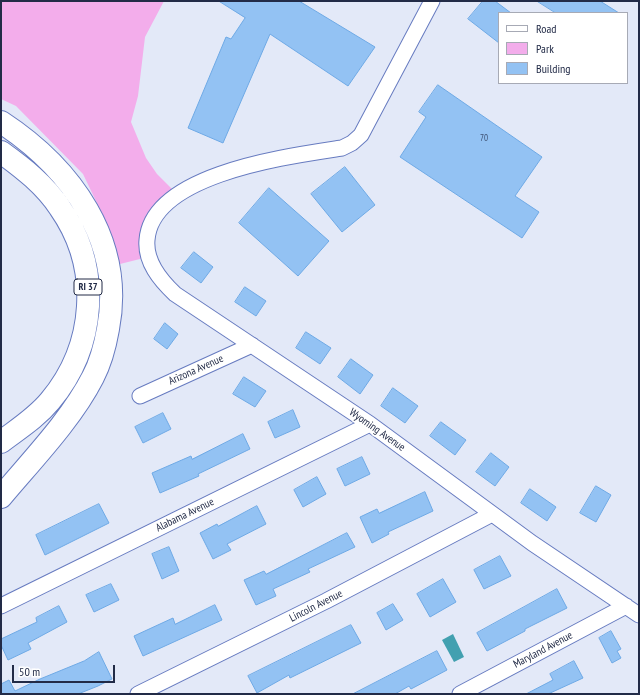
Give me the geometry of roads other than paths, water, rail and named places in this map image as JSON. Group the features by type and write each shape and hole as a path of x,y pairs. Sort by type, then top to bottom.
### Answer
{"highway":[{"path":"1,122 26,140 54,164 85,204 105,247 110,271 112,295 110,319 105,345 98,365 87,388 69,414 1,497"},
{"name":"RI 37","path":"1,152 42,186 68,219 83,256 89,290 87,325 74,365 48,403 6,437"}],"street":[{"name":"Wyoming Avenue","path":"432,1 361,135 352,143 342,148 266,161 227,171 175,197 153,218 149,226 146,246 148,256 159,277 175,294 370,424 492,514 639,615"},
{"name":"Arizona Avenue","path":"140,396 252,345"},
{"name":"Alabama Avenue","path":"1,606 370,424"},
{"name":"Lincoln Avenue","path":"138,694 326,601 492,514"},
{"name":"Maryland Avenue","path":"460,694 626,606"}],"water":[{"path":"453,634 464,657 454,662 442,640"}]}
